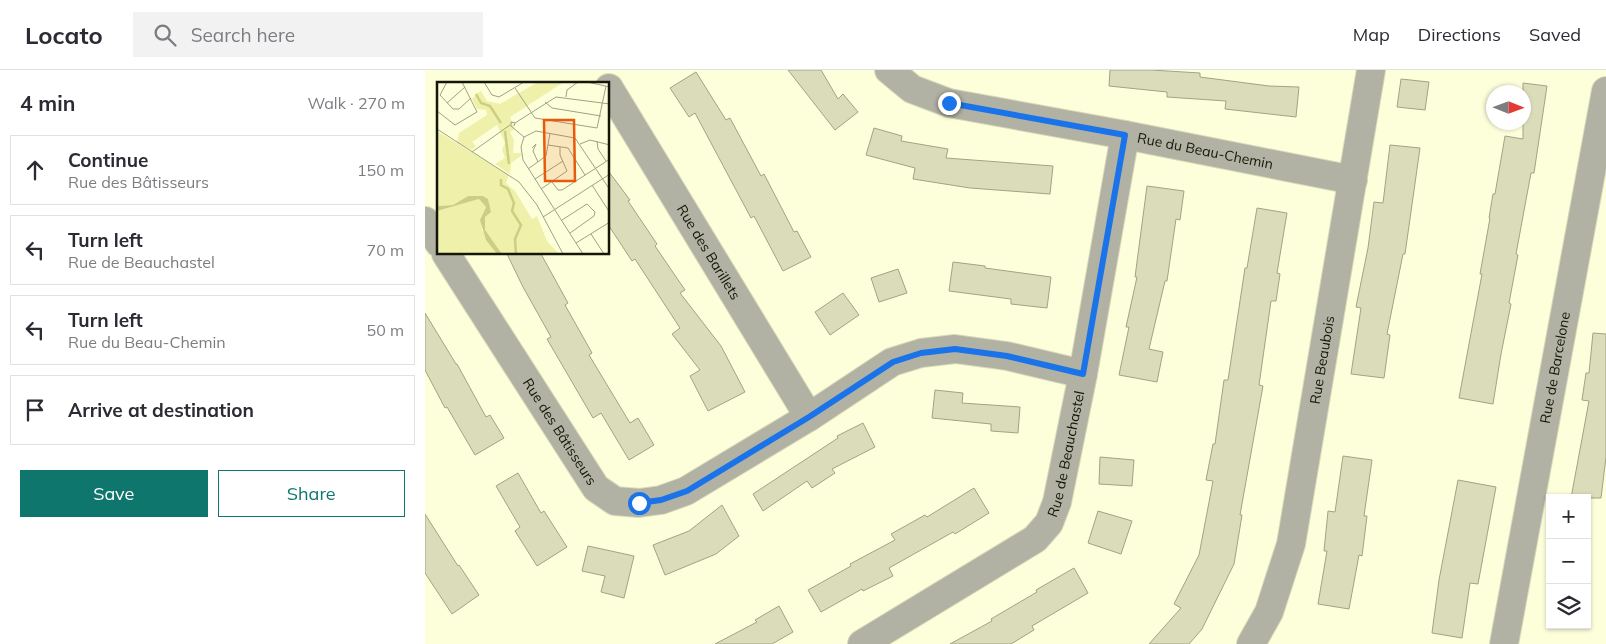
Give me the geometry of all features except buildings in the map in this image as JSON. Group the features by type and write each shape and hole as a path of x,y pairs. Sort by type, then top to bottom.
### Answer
{"street":[{"path":"598,70 606,82"},
{"name":"Rue du Beau-Chemin","path":"889,70 912,89 949,103 1125,135 1353,180"},
{"name":"Rue Beaubois","path":"1251,644 1269,612 1291,544 1371,70"},
{"name":"Rue des Barillets","path":"610,90 809,417"},
{"name":"Rue de Barcelone","path":"1505,644 1606,91"},
{"name":"Rue de Beauchastel","path":"862,644 1035,539 1049,523 1057,502 1083,374 1125,135"},
{"path":"425,221 437,240"},
{"name":"Rue des Bâtisseurs","path":"447,255 596,488 615,501 639,503 661,500 687,491 809,417 893,362 921,353 955,349 1007,356 1083,374"}],"route":[{"path":"639,503 661,500 687,491 809,417 893,362 921,353 955,349 1007,356 1083,374 1125,135 949,103"}]}
